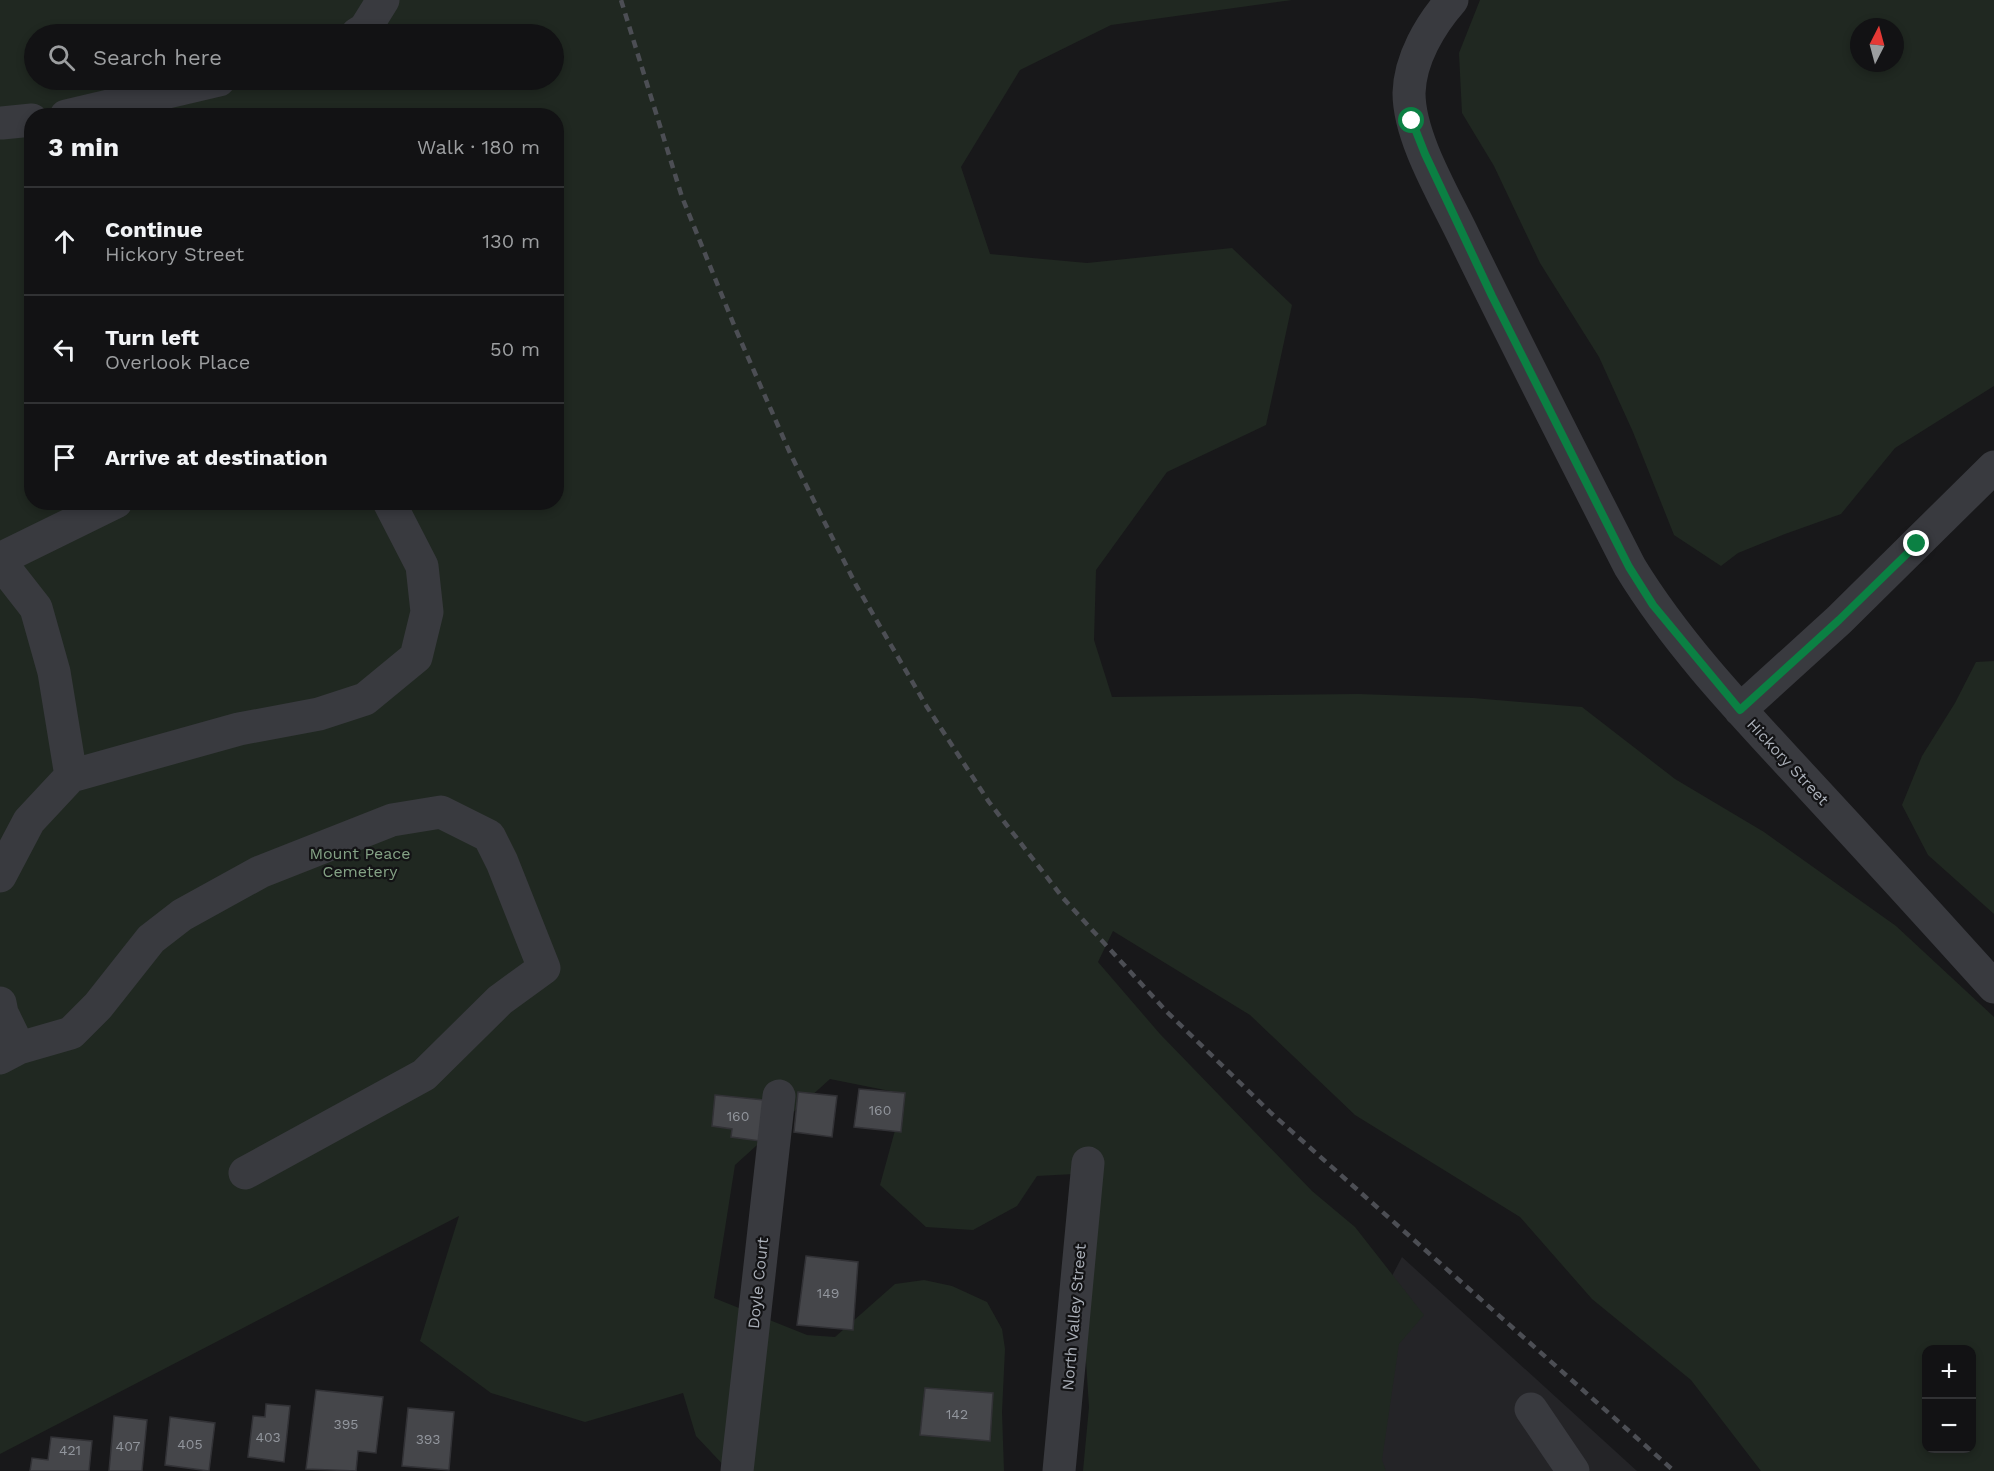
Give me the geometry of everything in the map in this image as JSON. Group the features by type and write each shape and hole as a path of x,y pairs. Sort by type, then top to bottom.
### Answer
{"street":[{"path":"368,24 383,0"},
{"name":"Hickory Street","path":"1452,0 1425,38 1414,65 1409,93 1412,121 1425,154 1492,296 1629,567 1653,605 1740,710 1994,987"},
{"path":"100,108 176,90"},
{"path":"1740,710 1839,620 1994,467"},
{"path":"71,776 54,672 36,608 0,561 100,510"},
{"path":"0,876 29,821 71,776 239,729 319,714 365,699 416,657 427,612 422,566 393,510"},
{"path":"0,1003 9,1053 71,1033 98,1006 151,939 182,915 260,872 392,820 441,812 489,836 502,862 544,968 500,1000 424,1075 245,1173"},
{"name":"Doyle Court","path":"737,1471 779,1096"},
{"name":"North Valley Street","path":"1059,1471 1088,1163"},
{"path":"1531,1409 1573,1471"}],"shaded area":[{"path":"1402,1257 1637,1471 1288,1471"}],"green space":[{"name":"Mount Peace Cemetery","path":"0,0 1292,0 1111,25 1020,70 961,167 990,254 1087,263 1232,248 1292,305 1266,425 1167,472 1096,570 1094,640 1112,697 1358,694 1473,698 1582,707 1675,779 1764,832 1896,926 1994,1017 1994,1471 1761,1471 1691,1380 1592,1299 1520,1217 1355,1115 1250,1015 1113,931 1098,962 1160,1034 1312,1191 1355,1227 1424,1315 1399,1344 1382,1460 1386,1471 1083,1471 1089,1407 1074,1174 1037,1176 1017,1206 973,1230 926,1227 880,1185 905,1094 830,1079 735,1165 714,1298 807,1335 835,1337 895,1284 924,1280 952,1286 987,1302 1002,1329 1005,1349 1002,1412 1004,1471 729,1471 696,1436 683,1393 585,1422 491,1393 420,1341 459,1216 0,1454"},
{"path":"1480,0 1994,0 1994,386 1895,448 1841,514 1738,553 1721,566 1674,535 1633,432 1599,357 1540,263 1494,166 1462,113 1459,53"},
{"path":"1994,661 1994,914 1928,855 1902,805 1922,756 1955,703 1976,662"}],"building":[{"path":"859,1089 905,1093 901,1132 854,1127"},
{"path":"798,1092 837,1096 832,1137 794,1132"},
{"path":"715,1095 764,1100 760,1141 731,1137 732,1129 712,1126"},
{"path":"806,1256 858,1262 853,1330 797,1325"},
{"path":"925,1388 993,1393 990,1441 920,1435"},
{"path":"316,1390 383,1397 376,1453 358,1451 356,1471 306,1469"},
{"path":"266,1404 290,1406 284,1462 248,1457 253,1416 265,1417"},
{"path":"408,1408 454,1412 449,1470 402,1466"},
{"path":"114,1416 147,1420 142,1471 109,1471"},
{"path":"170,1417 215,1423 209,1471 165,1465"},
{"path":"51,1437 92,1441 89,1471 30,1471 32,1458 48,1460"}],"railway":[{"path":"621,0 682,197 736,330 790,453 856,585 927,707 989,802 1063,898 1167,1012 1271,1113 1674,1471"}],"route":[{"path":"1412,121 1425,154 1492,296 1629,567 1653,605 1740,710 1839,620 1917,544"}]}
